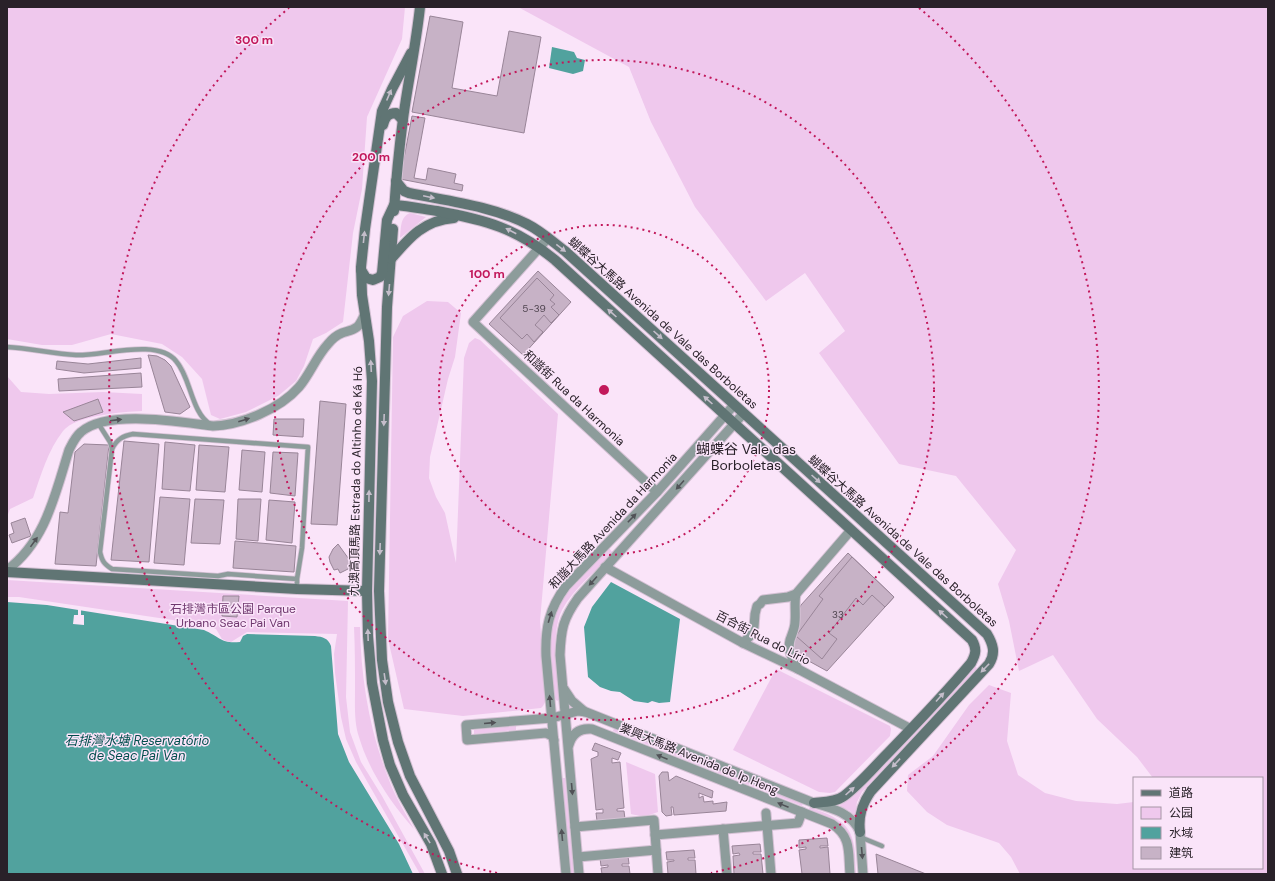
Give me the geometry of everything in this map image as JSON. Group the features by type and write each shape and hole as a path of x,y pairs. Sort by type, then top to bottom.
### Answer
{"main road":[{"name":"九澳高頂馬路 Estrada do Altinho de Ká Hó","path":"420,7 417,36 403,120 394,205 387,315 379,591 382,660 388,702 401,749 414,783 449,851 457,874"},
{"name":"九澳高頂馬路 Estrada do Altinho de Ká Hó","path":"417,36 411,54 382,111 365,229 361,270 362,293 369,341 372,381 367,591 369,662 382,740 390,765 419,826 431,844 442,874"},
{"path":"377,144 384,120 388,115 396,113 403,120"},
{"name":"蝴蝶谷大馬路 Avenida de Vale das Borboletas","path":"396,181 404,191 498,212 529,225 565,251 987,634 993,646 993,657 989,664 865,798 859,823 860,834"},
{"path":"361,270 366,278 373,280 380,277 382,273 388,220 394,205 404,205 476,218 505,228 539,248 555,260 972,640 976,648 976,655 911,729 844,796 834,801 814,803"},
{"path":"391,259 406,241 419,230 434,221 453,218 476,218"},
{"path":"7,571 297,584 348,591 367,591"}],"street":[{"path":"539,248 548,238"},
{"name":"和諧街 Rua da Harmonia","path":"539,248 473,322 500,345 657,492"},
{"path":"7,571 28,550 43,528 48,517 69,450 80,432 98,423 134,418 213,426 226,425 247,420 286,398 299,387 327,344 338,334 355,329 360,324 365,314"},
{"name":"和諧大馬路 Avenida da Harmonia","path":"566,874 546,656 546,631 550,615 558,597 566,586 657,492 734,405"},
{"name":"和諧大馬路 Avenida da Harmonia","path":"579,874 560,648 565,618 578,598 605,567 743,414"},
{"path":"798,669 792,659 790,649 790,642 796,622 794,600 796,594 851,530"},
{"name":"百合街 Rua do Lírio","path":"605,567 743,643 798,669 911,729"},
{"path":"743,643 752,634 757,606 763,600 788,597 796,594"},
{"path":"563,688 572,701 586,712"},
{"path":"554,740 552,736 546,733 467,740 466,725 552,718 578,712 586,712"},
{"name":"業興大馬路 Avenida de Ip Heng","path":"586,712 814,803 835,809 846,815 854,822 860,834"},
{"name":"業興大馬路 Avenida de Ip Heng","path":"569,750 571,738 575,733 580,730 592,730 832,824 840,830 847,840 850,874"},
{"path":"655,835 798,823 802,812"},
{"path":"766,813 771,874"},
{"path":"575,827 654,820 658,874"},
{"path":"723,829 727,874"},
{"name":"蝴蝶谷大馬路 Avenida de Vale das Borboletas","path":"860,834 863,874"},
{"path":"578,857 656,850"}],"lane":[{"path":"7,347 76,355 138,349 160,351 172,357 183,371 197,408 202,417 213,426"},
{"path":"190,423 196,422 198,419 197,408"},
{"path":"98,423 110,442 112,449 100,552 102,560 105,564 112,569 218,576 228,574 297,584 302,548 308,447 133,434 119,439 112,449"},
{"path":"860,834 882,846"}],"green space":[{"path":"7,7 405,7 402,39 367,117 362,189 353,233 343,322 313,339 304,366 296,381 278,396 246,412 220,419 211,415 202,379 182,357 162,344 111,334 72,345 42,345 7,339"},
{"path":"518,7 1268,7 1268,874 1020,874 1011,857 999,843 947,825 927,812 907,791 908,775 933,756 969,705 989,685 1011,693 1007,741 1018,775 1045,793 1076,801 1117,804 1133,802 1133,869 1263,869 1263,777 1152,777 1137,757 1097,719 1053,655 1019,671 1009,621 998,584 1016,550 956,476 899,464 819,353 845,331 805,273 766,301 695,207 651,122 629,67"},
{"path":"410,213 426,217 400,238 404,217"},
{"path":"427,301 448,302 461,313 455,357 448,379 430,457 429,478 436,497 445,513 456,563 464,358 469,343 475,338 480,340 558,414 540,621 546,700 541,708 463,716 404,709 388,639 393,337 403,316"},
{"path":"7,376 21,392 49,394 103,392 142,394 142,411 100,415 78,421 69,426 63,431 53,446 45,463 33,498 10,509 7,517"},
{"path":"609,548 613,553 572,595 562,610 558,620 556,631 556,654 560,699 557,701 555,698 551,642 557,609 566,592"},
{"name":"石排灣市區公園 Parque Urbano Seac Pai Van","path":"7,580 348,601 346,697 350,732 361,762 382,796 425,874 420,874 356,762 346,739 341,717 335,673 334,654 337,634 247,632 231,642 222,639 216,629 206,625 19,597 7,597"},
{"path":"354,627 360,627 362,667 368,707 377,746 393,791 414,829 382,786 363,750 359,737 355,713"},
{"path":"974,666 977,668 975,671 862,792 857,802 855,816 850,811 839,806 861,788"},
{"path":"776,669 890,726 890,736 835,792 819,792 733,750"},
{"path":"516,726 516,730 474,734 474,730"},
{"path":"614,728 803,803 802,806 613,731"},
{"path":"626,762 655,774 658,812 645,816 631,814"},
{"path":"562,778 565,778 574,874 571,874"},
{"path":"810,807 835,818 849,830 854,844 856,874 853,874 850,843 808,810"}],"water":[{"path":"552,47 574,52 577,58 585,60 583,71 573,74 549,68"},
{"path":"611,582 680,619 670,702 659,703 652,701 648,703 634,701 620,692 611,691 600,687 588,677 584,627 592,607"},
{"name":"石排灣水塘 Reservatório de Seac Pai Van","path":"7,602 47,605 204,630 224,641 229,642 240,642 243,636 247,634 323,637 330,643 331,646 338,734 349,762 399,844 413,874 7,874"}],"pier":[{"path":"78,610 81,610 81,615 84,615 84,625 73,624 74,615 78,615"}],"building":[{"path":"430,16 463,22 452,88 497,96 509,31 541,37 524,133 412,112"},
{"path":"412,116 425,118 414,178 426,180 428,168 456,174 454,183 463,185 462,191 400,179"},
{"path":"538,271 571,302 523,355 489,324"},
{"path":"537,278 554,295 550,300 555,304 551,307 559,315 551,323 544,315 535,325 543,332 534,342 527,334 522,339 500,318"},
{"path":"148,355 157,356 165,360 171,366 190,407 180,414 165,412"},
{"path":"141,358 141,368 84,373 56,369 57,361 88,364"},
{"path":"141,373 142,387 59,391 58,379"},
{"path":"98,399 103,412 74,421 63,412"},
{"path":"320,401 346,404 337,525 311,524"},
{"path":"274,419 304,419 303,437 273,435"},
{"path":"124,441 159,444 149,562 111,560"},
{"path":"165,442 195,445 190,491 162,489"},
{"path":"84,444 109,445 96,566 55,564 60,512 68,513 75,452"},
{"path":"199,445 229,447 225,492 196,490"},
{"path":"242,450 265,452 262,492 239,490"},
{"path":"273,452 298,453 295,496 270,493"},
{"path":"160,497 190,499 184,565 154,563"},
{"path":"195,499 224,500 220,544 191,543"},
{"path":"238,499 261,499 258,541 236,539"},
{"path":"269,500 295,502 292,543 266,540"},
{"path":"25,518 31,536 12,543 9,535 14,533 11,523"},
{"path":"235,541 296,546 294,572 233,568"},
{"path":"338,544 351,562 348,564 350,568 340,573 338,569 334,570 329,557 333,549"},
{"path":"848,553 894,597 827,671 796,654 792,649 793,641 798,630 798,611 801,605"},
{"path":"852,557 894,597 885,607 872,595 863,605 856,598 829,633 837,639 822,659 796,636 823,599 819,596"},
{"path":"223,596 239,596 237,617 222,616"},
{"path":"595,743 621,753 618,760 612,758 612,763 620,762 624,808 617,809 617,811 624,811 625,819 597,821 596,813 603,813 603,809 596,810 591,759 598,756 598,752 592,750"},
{"path":"662,772 668,772 669,781 676,776 713,791 712,798 699,793 699,798 703,796 704,802 713,801 713,804 727,802 726,811 674,815 673,807 671,807 672,815 666,816 662,812 659,776"},
{"path":"827,838 828,846 820,846 820,848 828,847 830,874 802,874 799,850 806,849 806,847 799,848 799,840"},
{"path":"760,844 761,852 753,852 753,854 761,854 763,874 734,874 733,856 740,855 739,853 733,854 732,846"},
{"path":"694,850 695,858 688,858 688,860 695,860 696,874 668,874 667,862 674,860 667,860 666,852"},
{"path":"876,854 926,874 878,874"},
{"path":"628,856 629,864 622,864 622,866 629,866 630,874 602,874 601,868 608,867 608,865 601,866 600,858"}],"district":[{"name":"蝴蝶谷 Vale das Borboletas","path":"746,458"}]}
